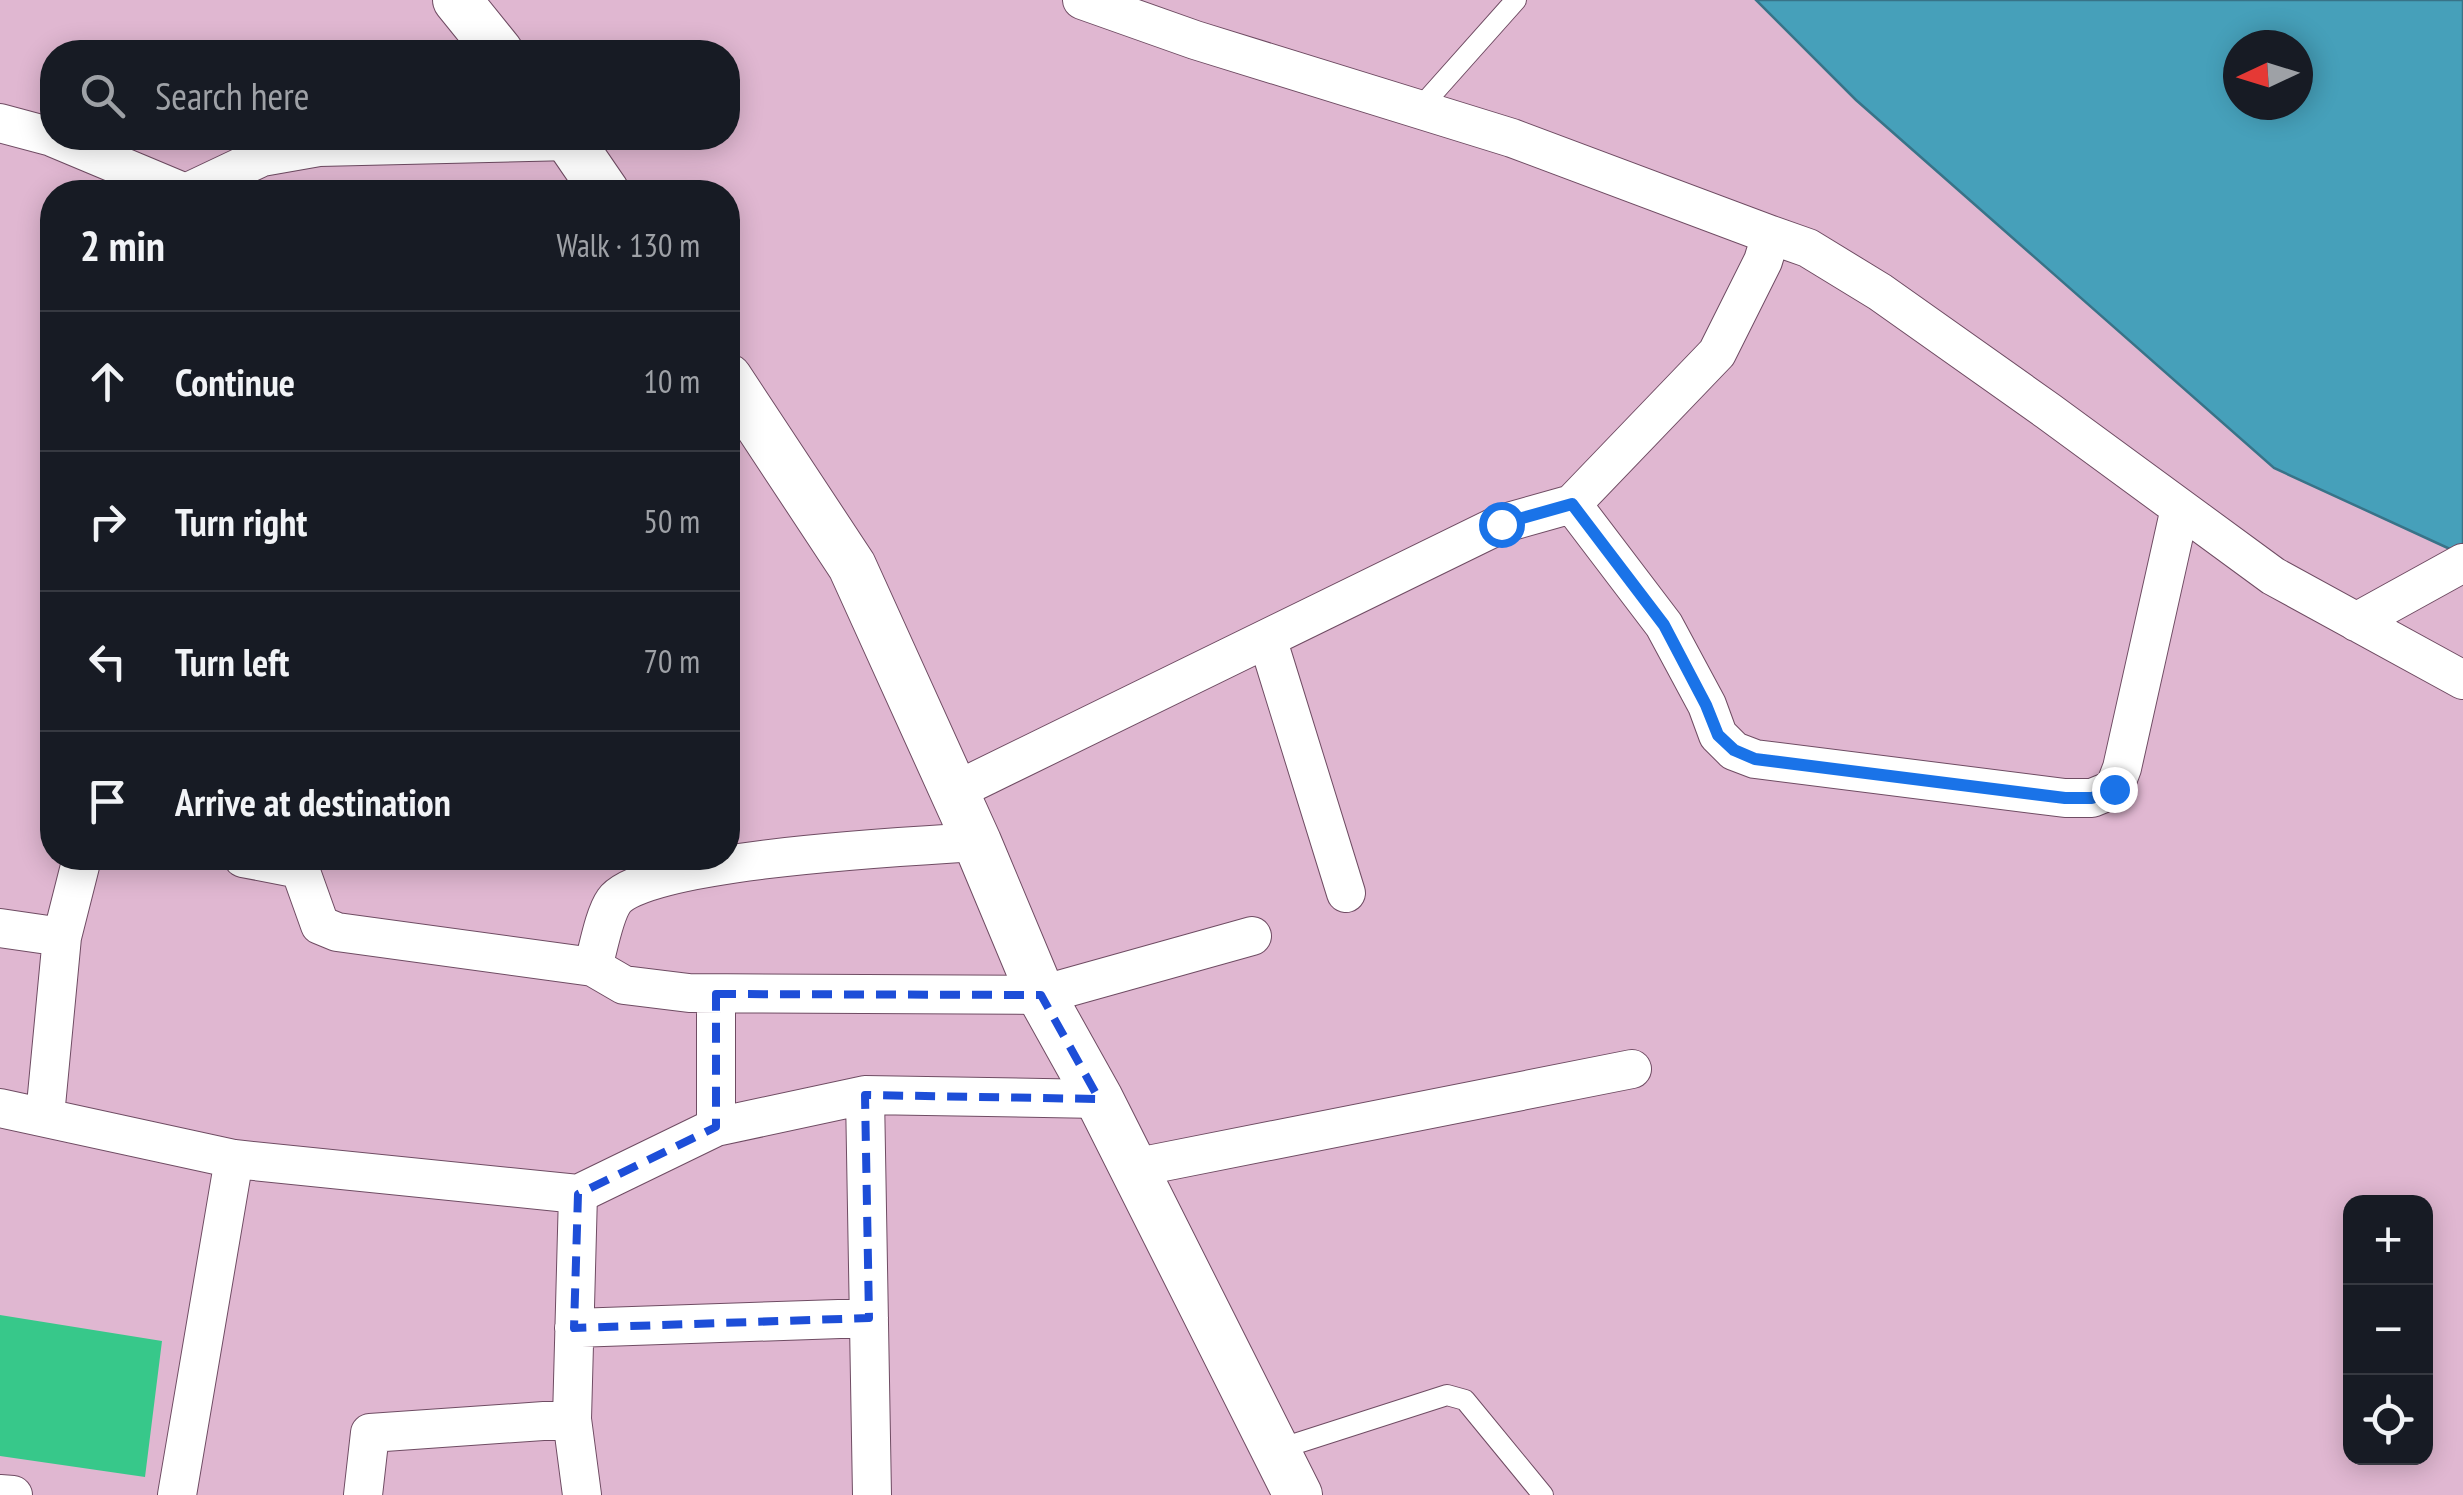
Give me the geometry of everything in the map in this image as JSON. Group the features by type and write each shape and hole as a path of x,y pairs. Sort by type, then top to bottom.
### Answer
{"street":[{"path":"457,0 490,40"},
{"path":"1082,0 1195,40 1512,138 1808,248 1880,292 2272,576 2463,680"},
{"path":"0,123 40,134"},
{"path":"84,150 157,180"},
{"path":"213,180 262,158 303,150"},
{"path":"577,150 597,180"},
{"path":"953,792 1501,524 1572,504 1716,353 1763,261 1771,235"},
{"path":"740,396 852,566 1041,994 1099,1100 1298,1495"},
{"path":"1572,504 1664,625 1718,735 1734,750 1755,759 2065,798 2092,798 2114,789 2180,508"},
{"path":"2356,622 2463,564"},
{"path":"1268,641 1346,893"},
{"path":"740,862 976,842"},
{"path":"45,1116 62,937 79,870"},
{"path":"303,870 320,925 336,932 593,967 624,985 716,994 1041,994 1252,936"},
{"path":"593,967 614,900 632,886 703,870"},
{"path":"0,928 62,937"},
{"path":"716,994 716,1127"},
{"path":"1133,1168 1632,1069"},
{"path":"0,1108 234,1159 578,1194 716,1127 865,1095 1099,1100"},
{"path":"865,1095 872,1495"},
{"path":"177,1495 234,1159"},
{"path":"578,1194 572,1419 582,1495"},
{"path":"574,1328 869,1318"},
{"path":"363,1495 370,1433 572,1419"},
{"path":"0,1494 13,1495"}],"lane":[{"path":"1420,109 1516,0"},
{"path":"1276,1450 1447,1394 1465,1400 1542,1495"}],"highlighted area":[{"path":"716,994 1041,995 1099,1099 865,1095 869,1318 574,1328 578,1194 716,1127"}],"green space":[{"path":"0,1315 162,1341 145,1477 0,1456"}],"water":[{"path":"1756,0 2463,0 2463,555 2274,468 1856,100"}],"route":[{"path":"1501,524 1572,504 1664,625 1718,735 1734,750 1755,759 2065,798 2103,796 2114,789"}]}
